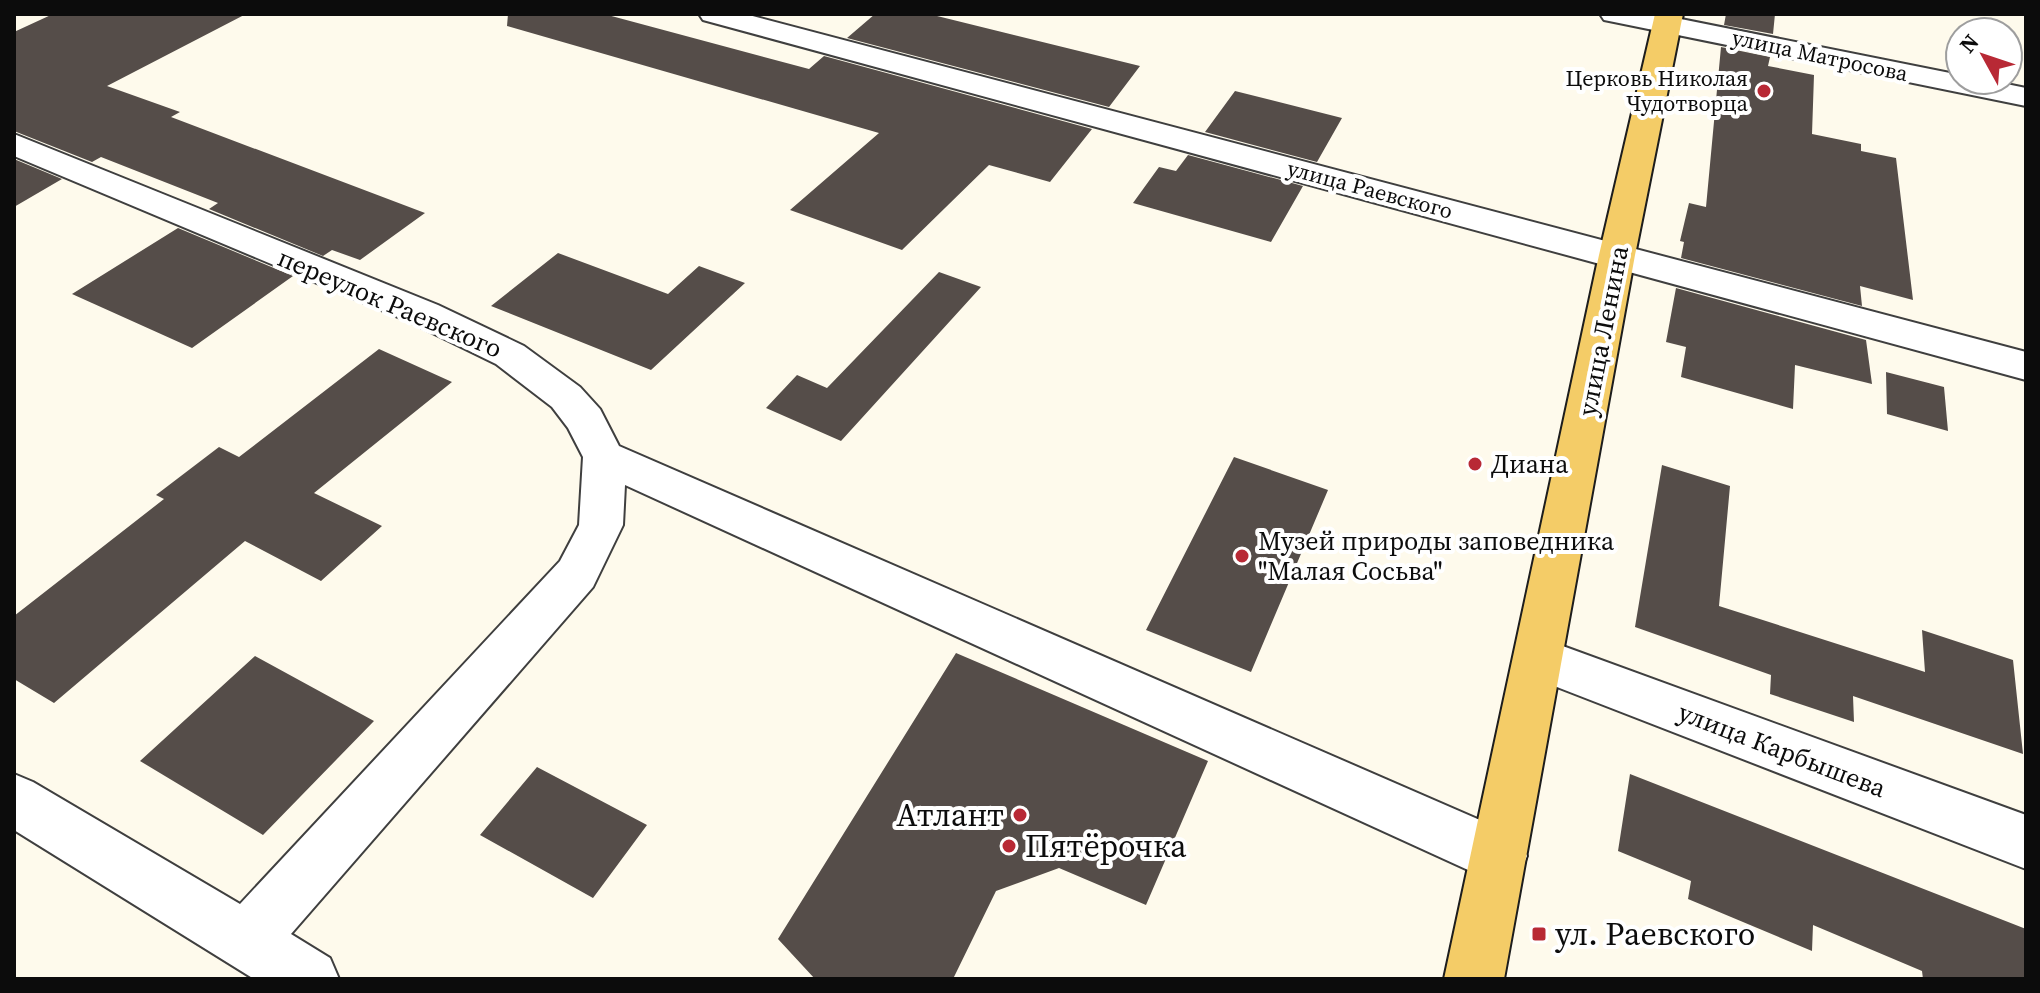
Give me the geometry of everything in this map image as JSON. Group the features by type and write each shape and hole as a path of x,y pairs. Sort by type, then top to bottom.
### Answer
{"main road":[{"name":"улица Ленина","path":"1474,979 1617,255 1668,19"}],"street":[{"name":"улица Раевского","path":"713,14 2026,366"},
{"name":"улица Матросова","path":"1614,14 1668,19 2026,97"},
{"name":"переулок Раевского","path":"14,144 425,314 510,355 566,397 585,420 604,457 601,525 577,574 247,940"},
{"path":"604,457 1499,856"},
{"name":"улица Карбышева","path":"1538,658 2026,842"},
{"path":"14,800 309,979"}],"building":[{"path":"53,14 246,14 107,86 180,112 171,117 425,213 360,260 332,250 323,256 209,209 218,203 101,157 92,162 14,131 14,32"},
{"path":"508,14 604,14 809,69 824,56 1092,129 1050,182 989,165 902,250 790,210 879,133 507,26"},
{"path":"875,14 929,14 1140,66 1109,107 847,38"},
{"path":"1726,14 1775,14 1773,34 1724,25"},
{"path":"1721,47 1770,57 1768,66 1814,75 1812,134 1861,144 1861,151 1896,158 1913,300 1860,286 1862,306 1681,258 1684,242 1680,241 1689,203 1706,207"},
{"path":"1235,91 1342,118 1317,162 1205,132"},
{"path":"1188,155 1303,186 1271,242 1133,203 1159,167 1176,171"},
{"path":"14,159 62,179 14,207"},
{"path":"178,228 293,276 192,348 72,294"},
{"path":"558,253 668,294 699,266 745,283 651,370 491,306"},
{"path":"939,272 981,287 841,441 766,408 797,375 827,388"},
{"path":"1676,288 1866,340 1872,384 1795,365 1793,409 1681,377 1686,347 1666,342"},
{"path":"379,349 452,382 314,493 382,526 321,581 245,541 54,703 14,679 14,616 164,499 156,495 219,447 239,457"},
{"path":"1886,372 1944,387 1948,431 1887,414"},
{"path":"1234,457 1328,490 1251,672 1146,630"},
{"path":"1662,465 1730,486 1719,606 1925,672 1922,630 2013,660 2023,754 1853,696 1854,722 1770,694 1771,675 1635,627"},
{"name":"Атлант","path":"956,653 1208,761 1146,905 1059,868 996,891 953,979 815,979 778,939"},
{"path":"255,656 374,721 263,835 140,761"},
{"path":"537,767 647,825 593,898 480,835"},
{"path":"1630,774 2026,929 2026,979 1923,979 1922,971 1813,925 1812,951 1688,899 1691,881 1618,851"}],"place":[{"name":"Церковь Николая Чудотворца","path":"1764,91"},
{"name":"Диана","path":"1475,464"},
{"name":"Музей природы заповедника \"Малая Сосьва\"","path":"1242,556"},
{"name":"Атлант","path":"1020,815"},
{"name":"Пятёрочка","path":"1009,846"},
{"name":"ул. Раевского","path":"1539,934"}]}
